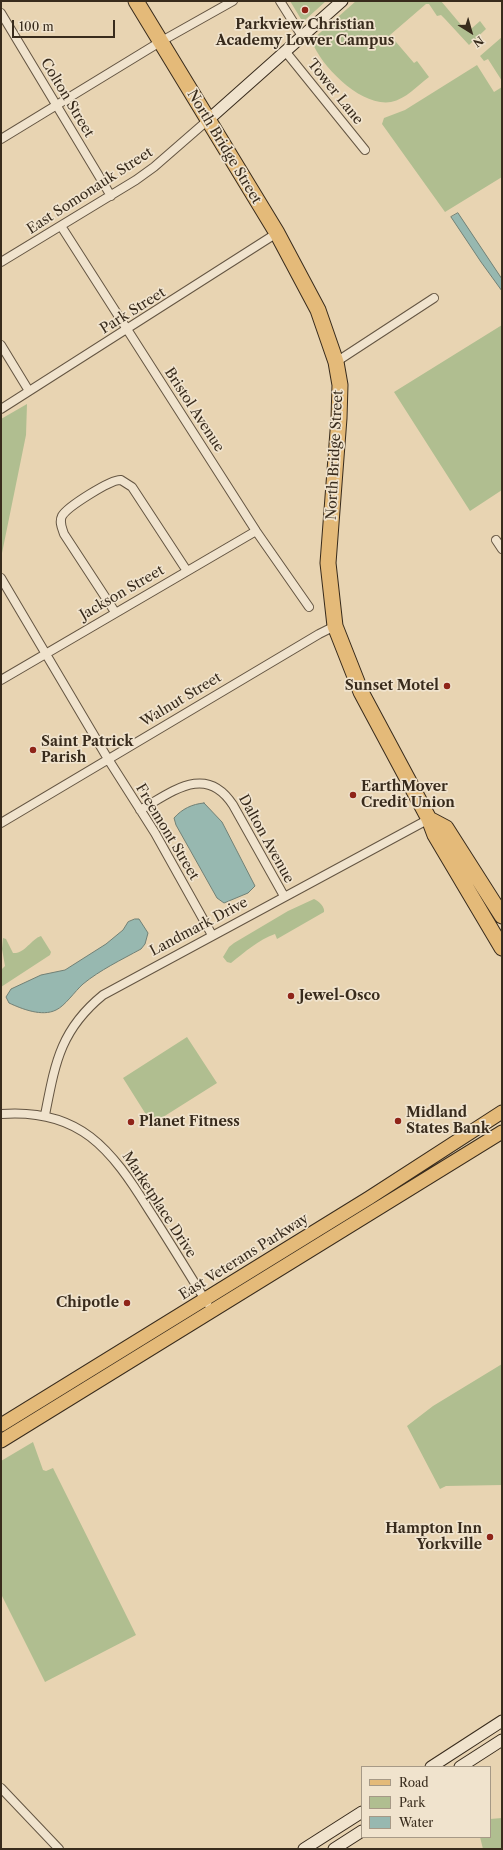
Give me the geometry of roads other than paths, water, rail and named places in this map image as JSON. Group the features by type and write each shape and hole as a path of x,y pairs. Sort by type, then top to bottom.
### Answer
{"highway":[{"name":"North Bridge Street","path":"136,1 277,234 318,310 336,362 340,385 339,418 328,563 330,597 335,626 360,692 429,819 435,835 502,948"},
{"path":"429,819 446,828 502,916"}],"main road":[{"name":"East Veterans Parkway","path":"1,1426 369,1198 502,1112"},
{"name":"East Veterans Parkway","path":"1,1441 502,1132"}],"street":[{"path":"1,138 160,42 233,1"},
{"path":"280,1 302,36"},
{"path":"208,120 342,1"},
{"name":"Colton Street","path":"1,13 111,196"},
{"name":"Tower Lane","path":"285,51 365,150"},
{"name":"East Somonauk Street","path":"1,262 111,196 154,167 208,120"},
{"name":"Bristol Avenue","path":"62,226 256,530 309,607"},
{"name":"Park Street","path":"1,409 277,234"},
{"path":"336,362 434,298"},
{"path":"1,345 29,392"},
{"path":"115,612 65,535 61,524 64,513 110,482 121,480 132,487 186,571"},
{"name":"Jackson Street","path":"1,680 256,530"},
{"path":"496,540 502,549"},
{"name":"Freemont Street","path":"1,578 108,759 159,839 212,935"},
{"name":"Walnut Street","path":"1,823 319,634 335,626"},
{"name":"Dalton Avenue","path":"140,810 184,786 199,783 213,784 226,793 284,896"},
{"name":"Landmark Drive","path":"44,1115 62,1045 84,1012 103,994 429,819"},
{"name":"Marketplace Drive","path":"1,1114 14,1113 44,1115 64,1121 83,1131 112,1156 145,1202 212,1312"},
{"path":"433,1766 502,1721"},
{"path":"462,1766 502,1740"},
{"path":"1,1788 59,1849"},
{"path":"304,1849 361,1813"},
{"path":"334,1849 361,1832"}],"water":[{"path":"458,213 502,279 502,291 451,217"},
{"path":"204,803 222,822 255,886 248,893 224,903 217,898 176,825 174,818 180,812 195,804"},
{"path":"139,919 148,933 145,944 141,949 96,974 56,1010 45,1013 38,1012 26,1010 9,1003 6,997 11,989 41,975 65,970 106,944 123,930 128,922"}],"place":[{"name":"Parkview Christian Academy Lower Campus","path":"305,10"},
{"name":"Sunset Motel","path":"447,686"},
{"name":"Saint Patrick Parish","path":"33,750"},
{"name":"EarthMover Credit Union","path":"353,795"},
{"name":"Jewel-Osco","path":"291,996"},
{"name":"Midland States Bank","path":"398,1121"},
{"name":"Planet Fitness","path":"131,1122"},
{"name":"Chipotle","path":"127,1303"},
{"name":"Hampton Inn Yorkville","path":"490,1537"}]}
